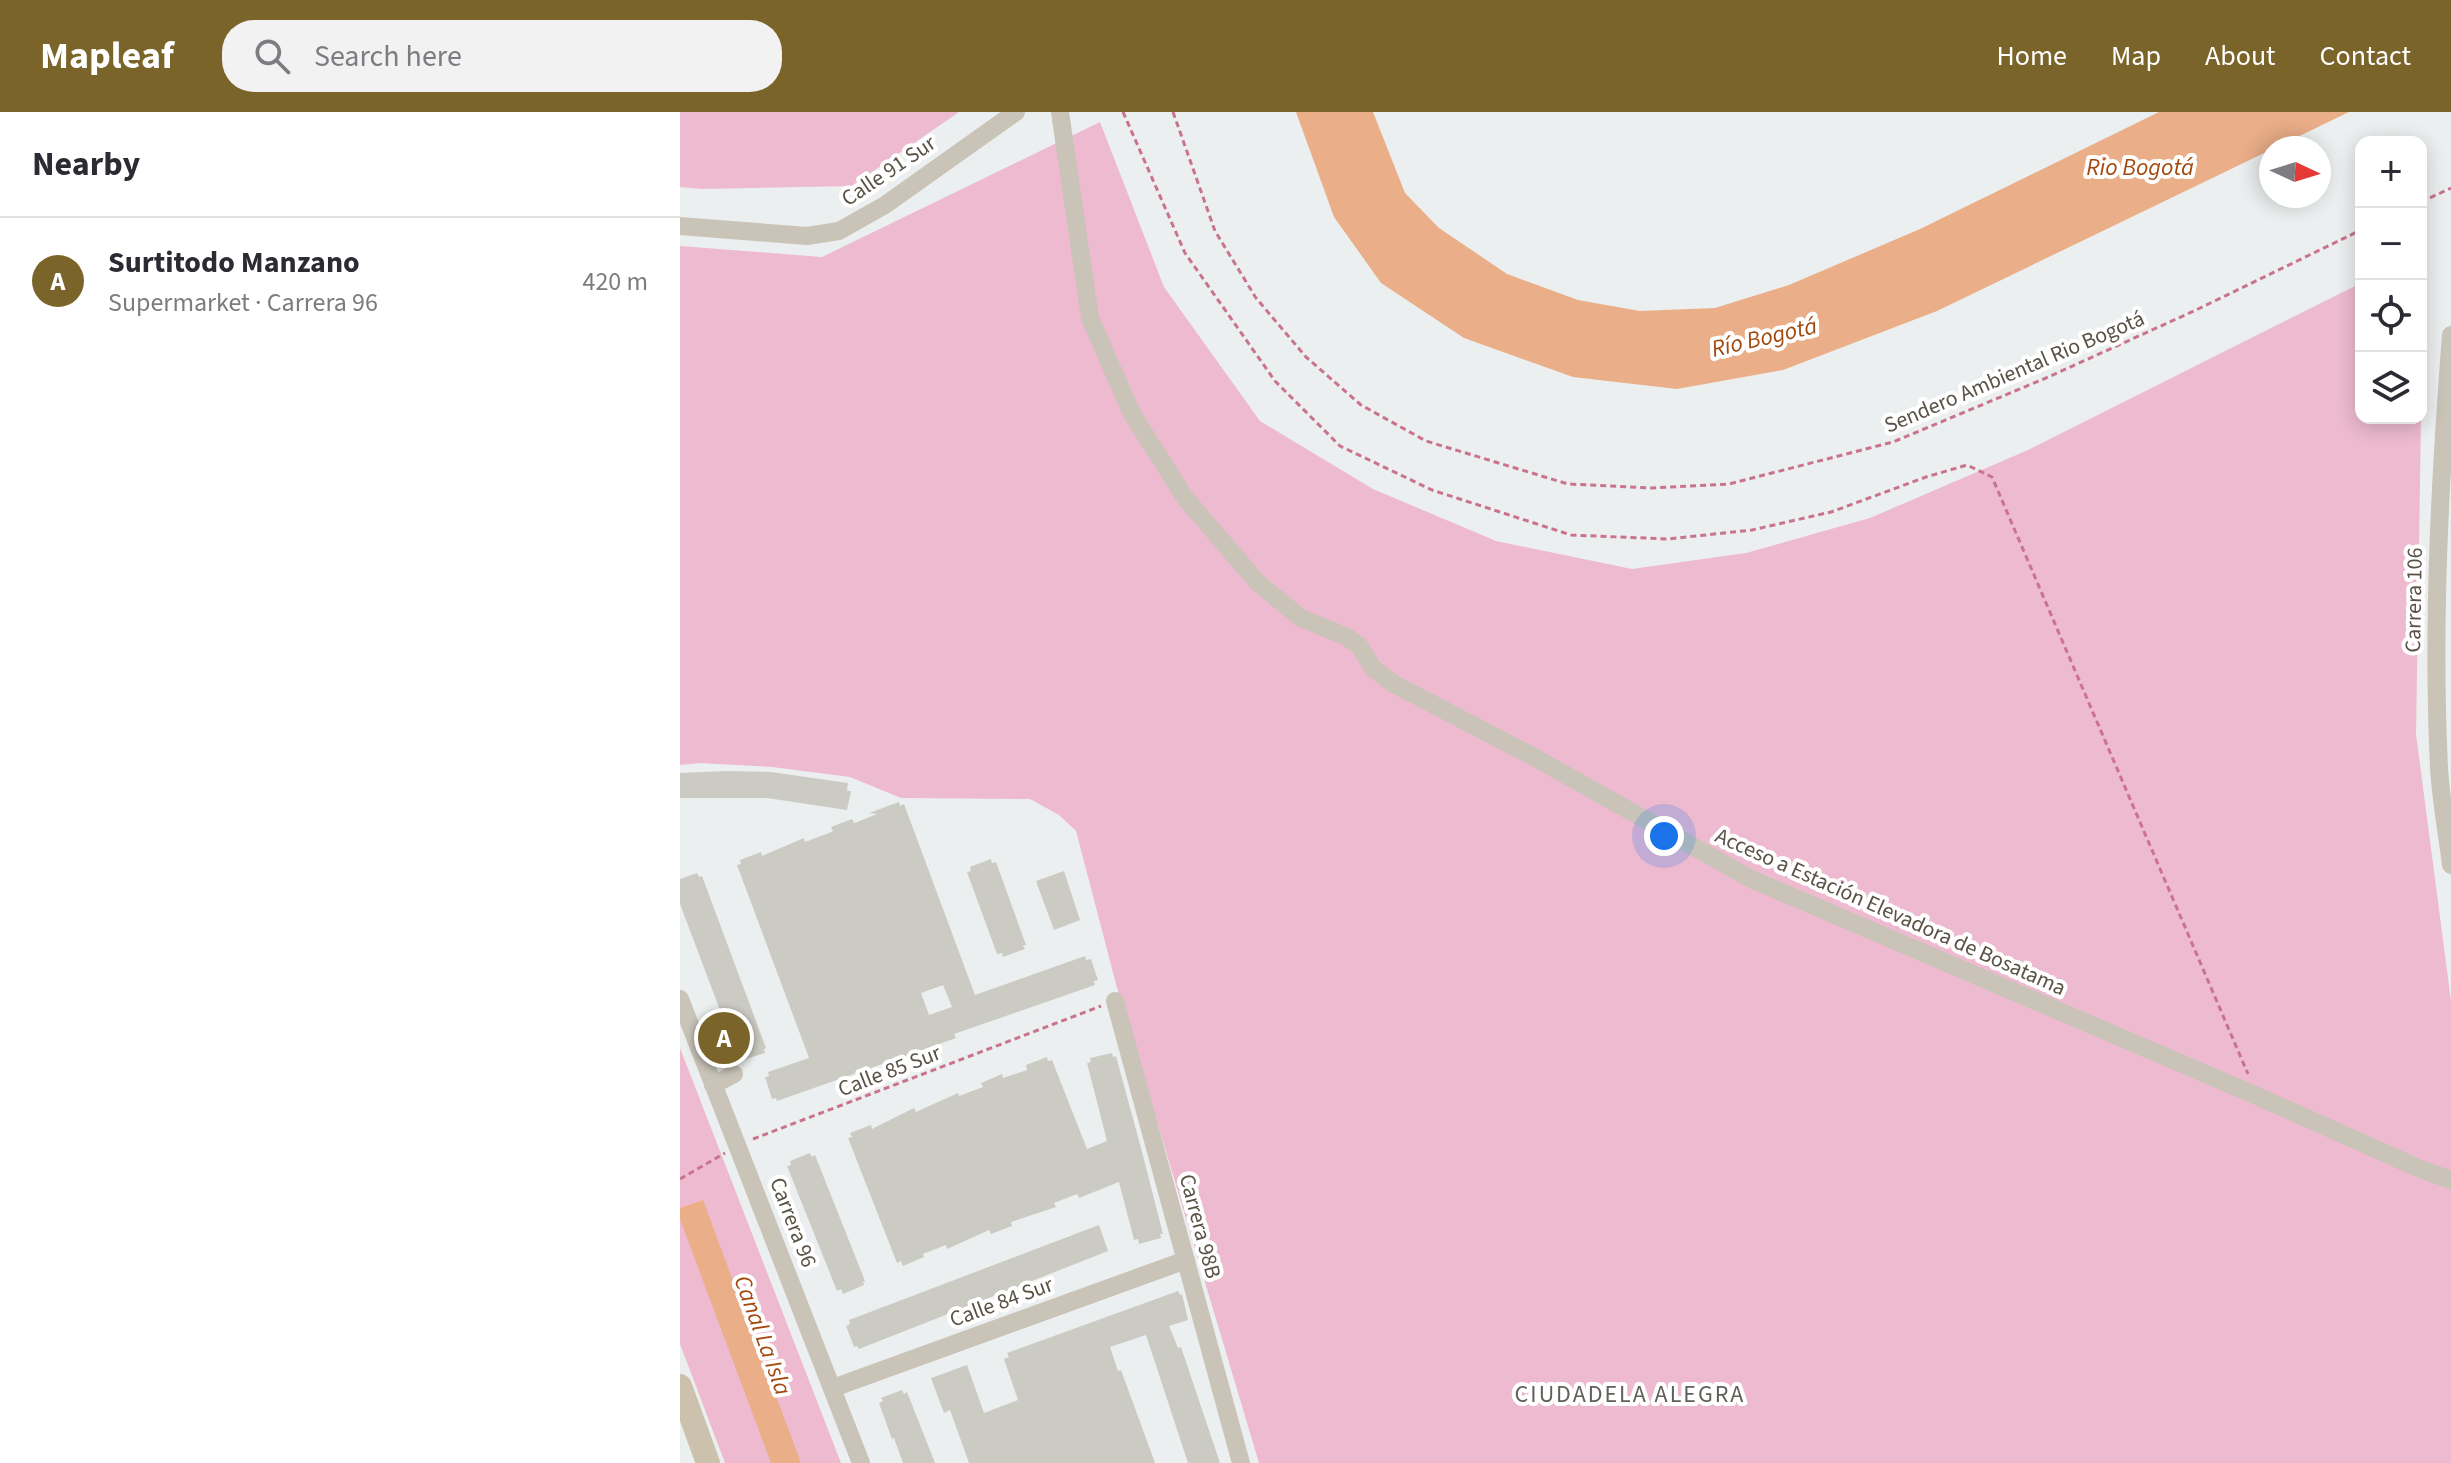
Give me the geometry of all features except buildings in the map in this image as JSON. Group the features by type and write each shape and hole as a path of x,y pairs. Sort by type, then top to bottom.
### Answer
{"main road":[{"path":"680,1386 708,1463"}],"street":[{"name":"Calle 91 Sur","path":"680,226 807,236 839,231 885,205 1016,112"},
{"name":"Acceso a Estación Elevadora de Bosatama","path":"1060,112 1090,318 1132,414 1186,499 1258,583 1301,618 1347,637 1359,646 1373,668 1392,683 1532,756 1751,879 2451,1180"},
{"name":"Carrera 106","path":"2451,335 2441,461 2435,612 2439,771 2451,865"},
{"name":"Carrera 96","path":"680,999 861,1463"},
{"name":"Carrera 98B","path":"1115,1001 1241,1463"},
{"path":"713,1085 734,1074"},
{"name":"Calle 84 Sur","path":"833,1388 1186,1260"}],"path":[{"path":"1123,112 1185,253 1275,381 1340,446 1432,490 1571,535 1668,539 1752,530 1831,512 1967,465 1992,477 2257,1096"},
{"name":"Sendero Ambiental Rio Bogotá","path":"1173,112 1215,231 1256,298 1306,357 1361,405 1426,441 1568,484 1652,488 1729,484 1893,442 2127,341 2355,233"},
{"path":"2427,199 2451,188"},
{"name":"Calle 85 Sur","path":"680,1179 738,1145 1115,1001"}],"shaded area":[{"path":"680,112 959,112 852,186 701,189 680,187"},
{"path":"1100,122 1164,287 1260,421 1373,489 1496,541 1632,569 1746,553 1870,518 2028,450 2355,286 2355,424 2421,424 2416,734 2451,1001 2451,1463 1259,1463 1116,984 1076,831 1059,815 1030,799 901,798 850,777 772,767 700,763 680,765 680,246 822,257"},
{"path":"680,1048 841,1463 725,1463 680,1344"}],"water":[{"name":"Rio Bogotá","path":"1296,112 1373,112 1405,193 1439,228 1507,274 1578,300 1640,311 1715,308 1789,285 1920,229 2159,112 2349,112 2299,136 2259,136 2259,155 1937,311 1783,370 1677,389 1573,377 1464,338 1381,283 1334,217"},
{"path":"703,1200 801,1463 771,1463 680,1219 680,1208"}],"place":[{"name":"Surtitodo Manzano","path":"724,1038"}],"district":[{"name":"CIUDADELA ALEGRA","path":"1630,1394"}],"water label":[{"name":"Río Bogotá","path":"1764,337"},
{"name":"Canal La Isla","path":"763,1335"}]}
